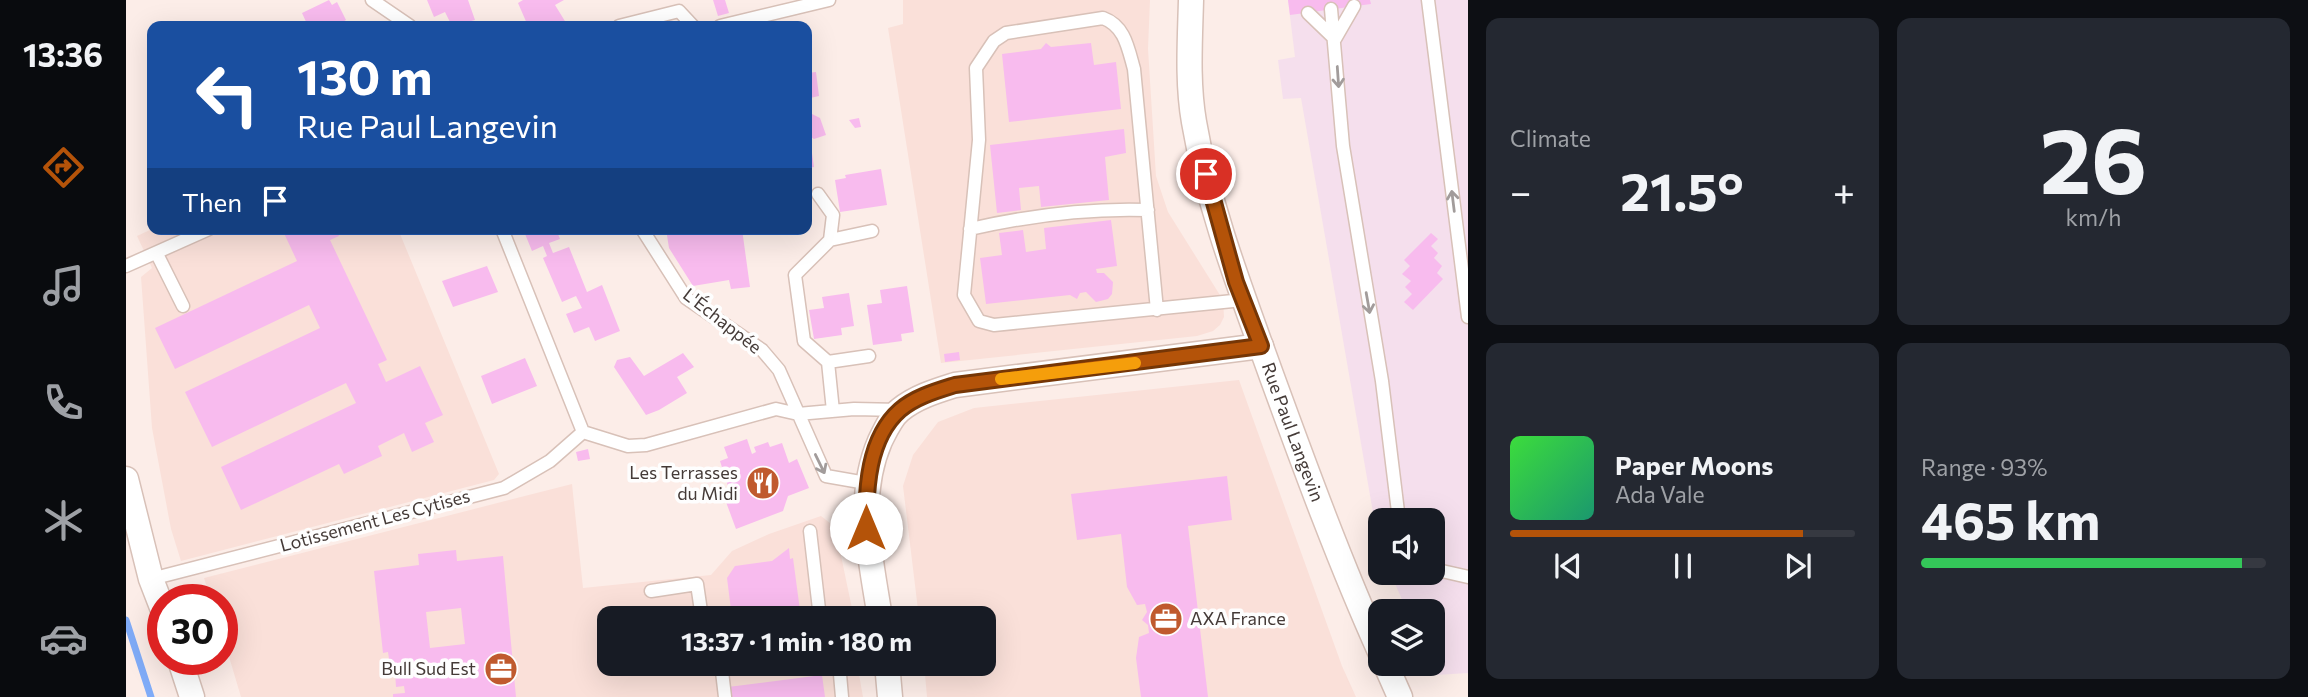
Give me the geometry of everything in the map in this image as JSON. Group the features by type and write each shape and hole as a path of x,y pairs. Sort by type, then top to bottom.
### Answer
{"street":[{"name":"Rue Paul Langevin","path":"1191,0 1190,69 1194,121 1212,201 1243,300 1341,567 1368,626"},
{"path":"878,606 866,528 866,484 885,430 900,410 926,395 955,385 1261,346"},
{"path":"126,479 153,584"},
{"path":"185,675 192,697"},
{"path":"888,676 890,697"},
{"path":"1391,676 1400,697"}],"lane":[{"path":"372,0 403,21"},
{"path":"741,21 829,0"},
{"path":"1428,0 1468,317"},
{"path":"1335,39 1354,6"},
{"path":"1331,9 1343,146 1382,381 1398,508"},
{"path":"639,21 679,11 688,21"},
{"path":"1308,13 1335,39"},
{"path":"1157,310 1134,69 1122,31 1114,22 1103,19 1006,33 985,51 976,68 979,140 964,295 979,321 994,325 1157,310 1243,300"},
{"path":"818,194 833,215 830,240"},
{"path":"970,229 1114,209 1148,210"},
{"path":"833,411 828,362 804,341 795,275 830,240 872,231"},
{"path":"126,266 197,235"},
{"path":"504,235 583,432 628,446 646,445 776,409 798,414 900,410"},
{"name":"L'Échappée","path":"646,235 686,298 762,350 779,370 826,476 866,484"},
{"path":"157,254 183,306"},
{"path":"828,362 869,356"},
{"name":"Lotissement Les Cytises","path":"151,579 504,488 550,461 583,432"},
{"path":"810,531 819,606"},
{"path":"1445,572 1468,577"},
{"path":"651,591 698,584 701,606"},
{"path":"723,676 725,697"},
{"path":"840,676 842,697"}],"shaded area":[{"path":"903,0 1150,0 1148,49 1156,176 1168,212 1223,300 1224,317 1220,325 1213,331 1197,336 941,363 888,28 903,24"},
{"path":"1288,0 1468,0 1468,673 1445,674 1445,599 1402,599 1396,585 1445,585 1445,508 1372,508 1301,98 1283,99 1278,60 1295,57"},
{"path":"147,231 147,235 400,235 499,474 494,480 181,561 171,529 152,428 141,277 152,268 137,236"},
{"path":"1239,380 1342,666 1356,697 927,697 925,676 996,676 996,606 918,606 903,486 913,455 938,422 974,408"},
{"path":"572,484 583,588 711,575 732,551 769,534 821,516 835,527 851,606 597,606 597,676 859,676 863,697 241,697 234,675 238,675 238,584 206,584 204,578"}],"building":[{"path":"329,0 332,5 337,2 346,20 306,21 302,13"},
{"path":"427,0 468,0 475,20 450,21 445,12 434,17"},
{"path":"523,0 564,0 555,5 565,21 526,21 518,3"},
{"path":"713,0 725,0 729,13 718,16"},
{"path":"1288,0 1370,0 1371,4 1290,15"},
{"path":"1046,43 1051,47 1091,43 1094,65 1116,62 1121,109 1009,122 1002,54 1041,49"},
{"path":"812,72 816,72 819,96 812,98"},
{"path":"812,114 820,118 826,135 814,139"},
{"path":"859,118 861,127 855,128 849,120"},
{"path":"1124,129 1126,153 1105,157 1109,200 1041,207 1039,186 1019,188 1021,210 997,213 990,145"},
{"path":"881,169 887,205 840,212 835,180 846,178 845,175"},
{"path":"1111,220 1117,266 1096,269 1097,273 1104,273 1113,282 1112,294 1108,299 1096,302 1086,292 1080,293 1077,299 1070,295 986,304 980,258 1002,255 999,233 1023,230 1026,252 1046,249 1044,228"},
{"path":"1431,233 1438,239 1431,246 1438,253 1434,258 1442,266 1437,273 1443,279 1413,310 1404,302 1412,294 1405,287 1411,281 1402,274 1410,266 1404,260"},
{"path":"285,235 339,235 330,240 387,360 378,364 386,382 420,366 443,415 425,423 434,442 412,452 404,433 378,446 382,456 344,474 339,464 241,510 221,467 356,403 346,383 212,447 185,392 320,328 309,305 175,369 155,328 297,261"},
{"path":"525,235 558,235 560,239 549,243 553,253 569,247 587,292 602,285 620,331 595,341 589,327 574,333 566,314 582,308 576,296 562,302 543,258 547,256 543,246 532,251"},
{"path":"667,235 743,235 750,287 731,289 729,280 693,286 669,248"},
{"path":"487,266 498,292 453,307 442,281"},
{"path":"907,286 914,332 901,334 902,341 873,345 867,305 882,303 880,290"},
{"path":"849,293 854,326 841,328 842,335 814,339 809,310 824,308 822,297"},
{"path":"959,352 960,360 945,362 944,354"},
{"path":"683,353 694,367 677,377 687,393 646,415 614,367 617,360 630,357 644,376"},
{"path":"525,358 537,386 492,404 481,376"},
{"path":"747,439 752,454 756,452 754,447 768,442 770,447 782,443 789,463 797,459 809,488 788,496 783,511 736,529 726,502 732,499 720,461 728,458 724,447"},
{"path":"588,449 590,459 578,461 576,452"},
{"path":"1227,476 1232,520 1188,526 1208,697 1141,697 1136,658 1139,637 1149,633 1148,625 1142,620 1147,612 1145,604 1137,605 1127,587 1121,534 1077,540 1071,494"},
{"path":"789,548 790,559 793,558 799,606 730,606 727,578 735,566 772,561"},
{"path":"456,550 457,561 503,556 516,697 393,697 393,694 405,693 404,686 396,687 395,672 403,671 402,665 390,666 388,652 383,653 374,571 419,565 418,554","holes":["461,608 465,644 430,648 426,612"]},
{"path":"822,676 825,697 730,697 728,687"}],"waterway":[{"path":"126,620 151,697"}],"slow traffic":[{"path":"1001,379 1135,363"}],"place":[{"name":"Les Terrasses du Midi","path":"763,483"},
{"name":"AXA France","path":"1166,619"},
{"name":"Bull Sud Est","path":"501,669"}],"route":[{"path":"866,528 868,473 885,430 900,410 926,395 955,385 1261,346 1236,282 1206,174"}]}
